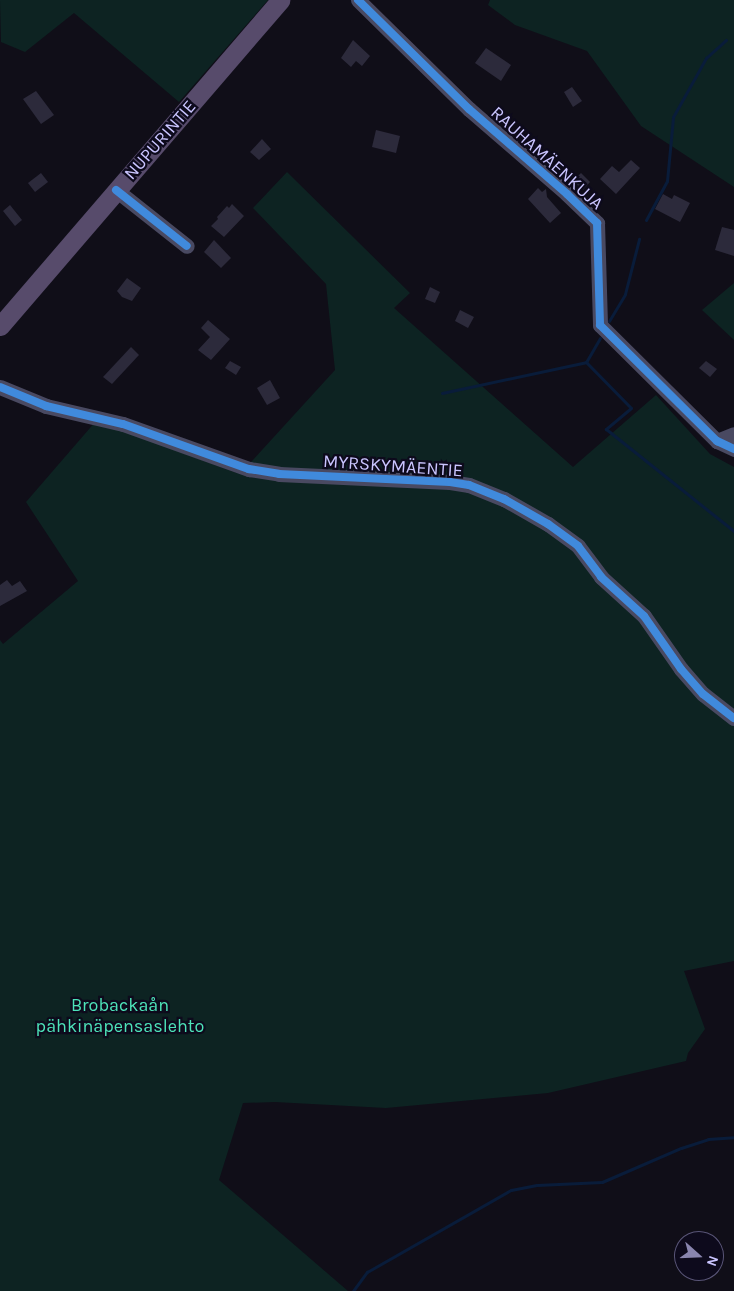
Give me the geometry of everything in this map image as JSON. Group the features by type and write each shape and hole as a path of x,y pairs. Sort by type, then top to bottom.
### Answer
{"main road":[{"name":"NUPURINTIE","path":"0,326 280,0"}],"street":[{"name":"RAUHAMÄENKUJA","path":"358,0 469,109 567,194 596,223 600,325 717,441 734,449"},
{"path":"116,190 188,246"},
{"name":"MYRSKYMÄENTIE","path":"0,386 11,393 46,406 123,424 249,469 279,474 450,482 469,486 504,499 548,524 578,546 601,577 644,616 681,669 698,688 734,718"},
{"path":"717,441 734,434"}],"green space":[{"path":"0,0 268,0 179,102 74,13 25,52 1,42"},
{"path":"490,0 734,0 734,187 641,126 587,51 515,25 488,5"},
{"name":"Brobackaån pähkinäpensaslehto","path":"287,172 410,293 394,308 573,467 656,395 710,454 734,467 734,961 684,971 705,1029 688,1053 686,1061 548,1093 386,1108 275,1102 243,1103 219,1180 348,1291 0,1291 0,640 3,644 78,581 26,502 96,421 237,473 252,461 335,370 326,284 253,208"},
{"path":"734,283 734,340 702,310"}],"building":[{"path":"353,40 370,56 362,66 356,61 351,67 341,58"},
{"path":"486,48 511,65 501,81 475,63"},
{"path":"572,87 582,101 573,107 564,92"},
{"path":"36,91 54,115 41,124 23,99"},
{"path":"376,130 400,136 396,153 372,147"},
{"path":"262,139 271,149 259,160 250,152"},
{"path":"631,160 640,168 616,194 600,179 612,166 619,172"},
{"path":"41,173 48,182 35,192 28,183"},
{"path":"581,173 590,182 583,190 573,181"},
{"path":"538,188 542,192 546,189 547,197 561,213 550,223 528,199"},
{"path":"663,194 672,199 674,195 690,203 680,222 655,209"},
{"path":"232,204 244,216 224,237 211,226 227,206 229,208"},
{"path":"10,205 22,220 15,226 3,211"},
{"path":"722,227 734,230 734,256 715,250"},
{"path":"214,240 231,258 221,268 204,252"},
{"path":"127,278 141,288 132,301 122,297 117,291"},
{"path":"430,287 440,292 435,303 425,299"},
{"path":"460,310 474,317 468,328 455,321"},
{"path":"208,320 230,339 211,360 198,350 210,337 201,328"},
{"path":"131,347 139,355 112,384 103,377"},
{"path":"230,361 241,367 236,375 225,368"},
{"path":"706,361 717,369 710,377 699,368"},
{"path":"270,380 280,398 267,405 257,388"},
{"path":"7,580 12,586 20,581 27,591 0,606 0,585"}],"waterway":[{"path":"646,220 667,181 673,117 706,58 726,40"},
{"path":"609,321 625,294 639,239"},
{"path":"600,338 586,362 631,408 606,429 734,531"},
{"path":"442,393 586,362"},
{"path":"353,1291 367,1272 511,1190 537,1185 602,1182 681,1148 708,1139 734,1137"}],"cycle path":[{"path":"358,0 469,109 567,194 597,223 600,325 717,441 734,449"},
{"path":"116,190 187,246"},
{"path":"0,387 46,406 123,424 249,469 279,474 450,482 469,485 504,499 548,524 578,546 601,577 644,616 681,669 703,694 734,718"}]}
